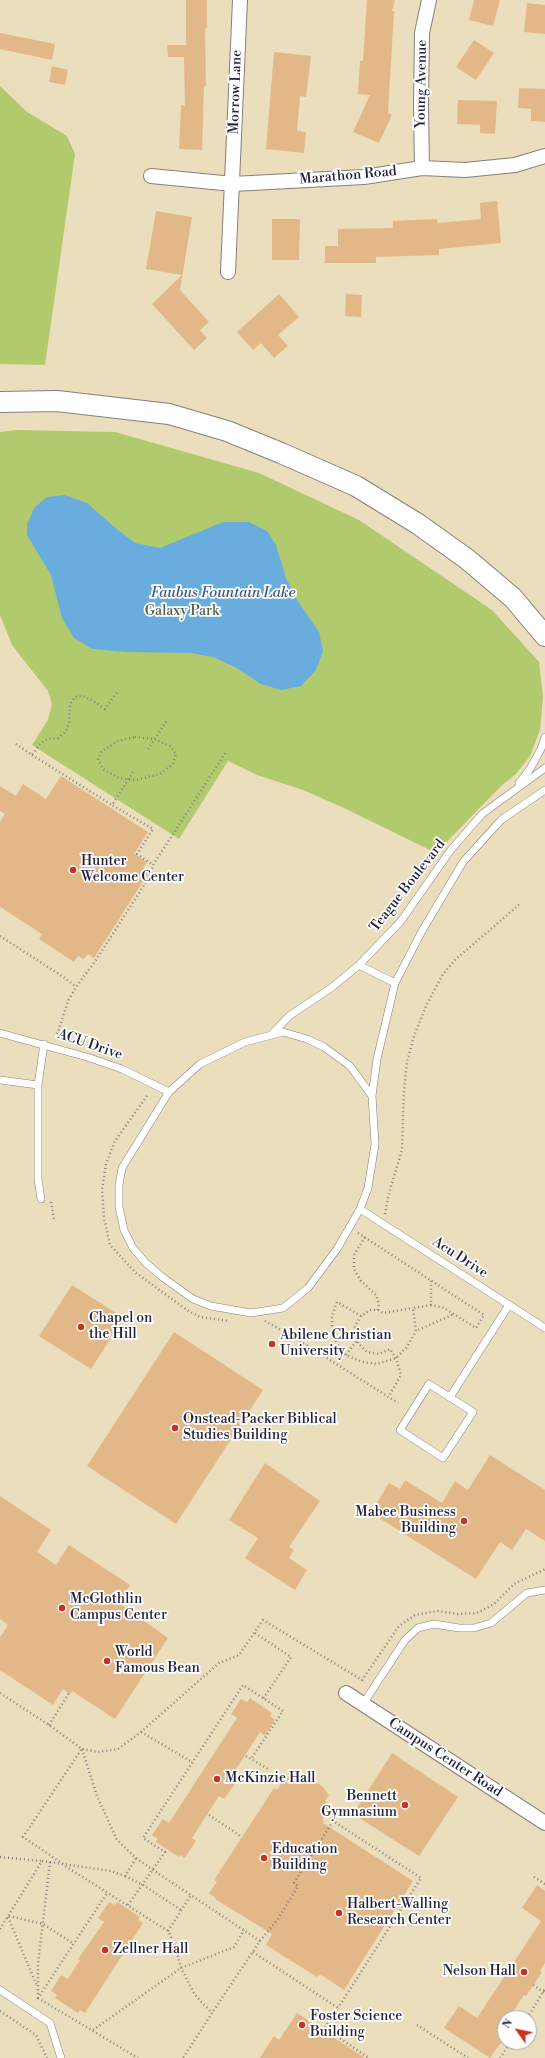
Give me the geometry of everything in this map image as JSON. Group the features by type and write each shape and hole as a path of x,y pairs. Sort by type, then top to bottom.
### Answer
{"main road":[{"path":"0,402 57,401 169,414 227,431 288,456 356,486 418,524 467,558 513,598 545,636"}],"street":[{"name":"Morrow Lane","path":"228,272 240,0"},
{"name":"Young Avenue","path":"422,168 422,33 429,0"},
{"name":"Marathon Road","path":"150,176 233,184 364,177 422,168 464,170 515,166 545,156"},
{"name":"Campus Center Road","path":"346,1693 545,1823"}],"lane":[{"path":"514,790 530,769 541,749 545,737"},
{"name":"Teague Boulevard","path":"272,1034 289,1016 331,988 359,965 401,921 450,851 482,814 545,768"},
{"name":"Teague Boulevard","path":"372,1096 350,1066 324,1047 307,1039 283,1032 245,1042 200,1064 169,1092 122,1168 119,1185 119,1207 124,1230 133,1248 160,1276 193,1299 211,1306 251,1313 282,1308 308,1288 350,1227 360,1209 368,1188 375,1144 372,1096 377,1060 395,982 422,931 463,862 501,820 544,791"},
{"path":"359,965 395,982"},
{"name":"ACU Drive","path":"0,1033 54,1046 122,1069 169,1092"},
{"path":"41,1199 38,1179 38,1085 44,1044"},
{"path":"0,1080 38,1085"},
{"name":"Acu Drive","path":"360,1209 545,1328"},
{"path":"450,1397 508,1305"},
{"path":"429,1384 450,1397 473,1412 443,1458 400,1430 429,1384"},
{"path":"363,1704 405,1640 418,1628 434,1624 459,1628 474,1628 491,1623 527,1593 545,1590"},
{"path":"0,1990 50,2023 62,2058"}],"path":[{"path":"32,755 40,744 48,739 58,738 66,731 69,723 70,704 75,697 82,696 90,699 105,709 118,690"},
{"path":"148,749 168,719"},
{"path":"141,737 154,739 174,749 176,754 173,764 166,771 153,776 128,780 113,776 102,769 98,762 100,754 112,744 129,738 141,737"},
{"path":"16,744 112,805 153,829 137,854 153,865"},
{"path":"54,1046 68,1001 76,987 94,963 150,876 153,865 226,752"},
{"path":"112,805 133,772"},
{"path":"384,1224 389,1193 402,1150 404,1090 407,1062 414,1036 426,1006 443,974 455,960 521,903"},
{"path":"0,936 65,978 76,987"},
{"path":"147,1096 116,1141 106,1164 102,1190 104,1218 110,1245 136,1273 187,1310 200,1317 235,1321"},
{"path":"50,1196 54,1219"},
{"path":"350,1227 484,1315 476,1328 444,1308 431,1305 383,1313 378,1310 370,1310 361,1316 355,1326 356,1339 368,1352 379,1354 390,1349 396,1358 401,1375 388,1396"},
{"path":"365,1237 354,1255 354,1269 360,1281 379,1300 378,1310"},
{"path":"431,1280 431,1305"},
{"path":"361,1316 337,1302 332,1316 332,1326 336,1342 346,1355 369,1364 377,1364 396,1358 407,1347 416,1331 454,1314"},
{"path":"413,1308 416,1331"},
{"path":"263,1320 398,1403"},
{"path":"346,1355 356,1339 363,1332"},
{"path":"0,1693 49,1725 82,1749 98,1752 118,1749 141,1732 219,1663 239,1655 263,1620 362,1680 399,1626 415,1615 437,1610 458,1614 477,1613 494,1604 514,1584 545,1569"},
{"path":"254,1633 291,1656 263,1699"},
{"path":"128,1905 165,1852 143,1838 242,1685 283,1712 252,1759"},
{"path":"49,1725 69,1693"},
{"path":"141,1732 192,1762"},
{"path":"82,1749 97,1796 117,1840 136,1858 260,1941"},
{"path":"82,1749 23,1837 107,1893 168,1931 175,1945 181,1968 195,1996 212,2013"},
{"path":"246,1756 268,1769"},
{"path":"209,1815 242,1837"},
{"path":"183,2058 260,1941 278,1919 298,1886 294,1883 333,1821 421,1878 325,2028 369,2058"},
{"path":"0,1858 42,1861 110,1871 143,1884 181,1910"},
{"path":"125,1876 136,1858"},
{"path":"0,1929 42,1861"},
{"path":"38,1998 43,1924 50,1862"},
{"path":"534,1877 545,1884"},
{"path":"38,1998 107,1893"},
{"path":"168,1931 191,1895"},
{"path":"8,1916 43,1924 74,1944"},
{"path":"8,1916 38,1988"},
{"path":"94,2030 181,1968 234,1947 244,1930"},
{"path":"253,1952 338,2008"},
{"path":"531,2010 544,1991 533,1985"},
{"path":"38,1998 66,2017 94,2030 138,2058"},
{"path":"0,2011 36,2034 47,2058"},
{"path":"417,2025 468,2058"}],"green space":[{"path":"0,86 27,112 67,136 75,154 45,365 0,364"},
{"name":"Galaxy Park","path":"16,430 115,432 259,473 359,520 492,610 539,662 543,697 540,730 530,756 516,774 501,786 436,853 344,808 303,790 257,775 228,761 179,839 32,745 48,720 52,704 48,691 12,645 0,615 0,432"}],"water":[{"name":"Faubus Fountain Lake","path":"64,495 87,503 135,543 160,548 223,522 249,522 267,531 276,545 286,578 297,600 319,632 323,651 316,670 301,686 281,690 261,684 235,667 213,657 191,653 126,652 92,649 74,638 62,618 51,575 27,535 27,525 34,508 47,497"}],"building":[{"path":"186,0 207,0 207,28 205,28 206,86 204,86 202,150 179,149 181,105 185,106 184,57 168,57 167,45 186,45"},
{"path":"367,0 395,0 392,11 394,11 388,113 392,115 379,143 353,132 370,95 358,94 360,61 363,61"},
{"path":"474,0 500,0 493,26 469,20"},
{"path":"527,3 545,5 545,34 524,32"},
{"path":"0,33 55,44 52,60 0,49"},
{"path":"474,40 494,53 476,80 456,67"},
{"path":"274,52 311,56 306,97 300,96 297,131 306,132 304,153 266,149"},
{"path":"52,66 68,70 65,85 49,82"},
{"path":"519,88 545,89 545,122 531,121 531,109 518,108"},
{"path":"458,100 497,101 495,134 480,133 480,125 457,124"},
{"path":"497,201 501,243 439,249 439,255 376,257 376,263 325,263 325,246 338,246 338,229 393,228 393,221 437,219 438,223 481,219 480,203"},
{"path":"156,211 192,217 180,290 209,322 200,330 207,338 194,350 152,304 182,275 146,269"},
{"path":"272,219 300,219 299,260 272,260"},
{"path":"279,294 299,317 278,335 288,346 274,358 261,343 253,350 237,332"},
{"path":"346,294 362,295 361,317 345,316"},
{"name":"Hunter Welcome Center","path":"61,776 148,832 134,854 147,862 143,868 149,872 94,958 88,954 84,959 78,956 74,962 39,939 42,934 0,907 0,822 5,814 0,811 0,786 16,796 23,784 46,799"},
{"name":"Chapel on the Hill","path":"72,1285 124,1318 91,1369 39,1336"},
{"name":"Onstead-Packer Biblical Studies Building","path":"174,1332 263,1390 176,1524 87,1466"},
{"name":"Mabee Business Building","path":"490,1455 545,1490 545,1541 526,1529 512,1550 500,1542 476,1579 371,1513 389,1483 400,1489 405,1480 442,1503 455,1481 468,1490"},
{"path":"265,1463 320,1501 289,1547 294,1550 289,1558 307,1570 295,1590 245,1558 258,1538 229,1520"},
{"name":"McGlothlin Campus Center","path":"0,1496 51,1530 37,1552 56,1565 69,1545 130,1585 119,1603 168,1638 115,1719 72,1691 70,1694 63,1689 53,1705 0,1670 0,1637 8,1625 0,1619"},
{"name":"McKinzie Hall","path":"250,1698 272,1713 270,1716 275,1720 265,1736 260,1732 233,1774 239,1778 224,1799 219,1796 192,1838 196,1841 185,1858 180,1855 179,1857 156,1842 158,1839 152,1835 163,1819 169,1823 237,1718 231,1714 241,1699 247,1702"},
{"name":"Bennett Gymnasium","path":"392,1753 458,1797 419,1856 353,1814"},
{"path":"296,1774 322,1786 329,1795 325,1801 332,1805 322,1820 324,1821 323,1823 413,1881 344,1990 320,1974 317,1977 266,1945 272,1934 215,1899 216,1898 209,1893 217,1882 214,1880 274,1788 277,1790 286,1776 293,1780"},
{"name":"Nelson Hall","path":"537,1885 545,1891 545,1963 540,1971 542,1972 526,1996 524,1995 514,2010 497,2010 497,2048 490,2058 444,2028 459,2006 477,2018 541,1921 522,1908"},
{"name":"Zellner Hall","path":"109,1902 115,1905 117,1902 140,1917 138,1920 143,1923 85,2013 80,2010 78,2013 55,1998 57,1995 51,1991 61,1975 68,1979 80,1960 78,1959 104,1922 98,1918"},
{"name":"Foster Science Building","path":"297,2013 365,2058 260,2058 274,2036 279,2040"}],"place":[{"name":"Hunter Welcome Center","path":"73,870"},
{"name":"Chapel on the Hill","path":"81,1327"},
{"name":"Abilene Christian University","path":"272,1344"},
{"name":"Onstead-Packer Biblical Studies Building","path":"175,1428"},
{"name":"Mabee Business Building","path":"464,1521"},
{"name":"McGlothlin Campus Center","path":"62,1608"},
{"name":"World Famous Bean","path":"107,1661"},
{"name":"McKinzie Hall","path":"217,1779"},
{"name":"Bennett Gymnasium","path":"405,1805"},
{"name":"Education Building","path":"264,1858"},
{"name":"Halbert-Walling Research Center","path":"339,1913"},
{"name":"Zellner Hall","path":"105,1950"},
{"name":"Nelson Hall","path":"524,1972"},
{"name":"Foster Science Building","path":"302,2025"}]}
